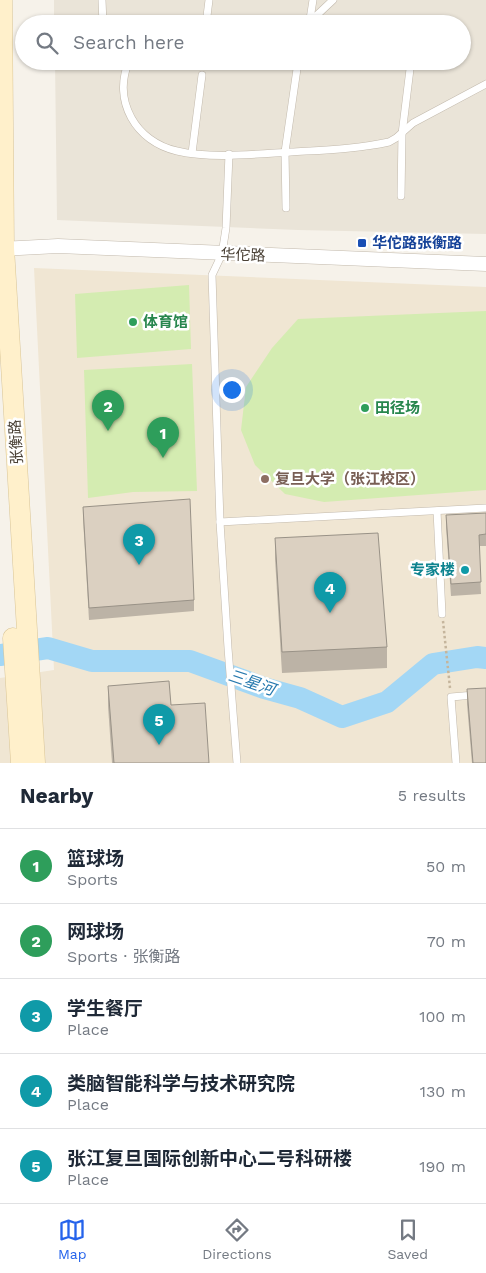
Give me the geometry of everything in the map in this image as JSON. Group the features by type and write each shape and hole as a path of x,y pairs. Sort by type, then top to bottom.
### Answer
{"main road":[{"name":"张衡路","path":"2,0 2,249 20,629 23,672 35,763"},
{"name":"张衡路","path":"0,416 20,629"},
{"name":"张衡路","path":"21,763 23,672"}],"street":[{"name":"华佗路","path":"2,249 58,246 486,264"}],"lane":[{"path":"102,0 103,15"},
{"path":"207,15 209,0"},
{"path":"311,15 313,0"},
{"path":"315,15 333,0"},
{"path":"125,70 124,102 132,119 144,133 159,144 178,151 192,153 285,152 381,144 389,142 413,124 486,84"},
{"path":"286,208 285,152 297,70"},
{"path":"401,196 402,134 410,70"},
{"path":"192,153 202,76"},
{"path":"228,154 226,228 222,254 212,275 220,522 237,763"},
{"path":"220,522 486,508"},
{"path":"437,511 442,614"},
{"path":"456,763 451,697 486,694"}],"path":[{"path":"442,614 451,697"}],"shaded area":[{"path":"54,0 486,0 486,234 298,230 57,220 55,70 471,70 471,15 54,15"},
{"name":"复旦大学（张江校区）","path":"34,268 486,287 486,763 0,763 0,678 54,670"}],"green space":[{"name":"体育馆","path":"189,285 191,349 77,358 75,294"},
{"name":"田径场","path":"486,311 486,490 324,502 285,494 255,465 241,430 246,387 272,348 298,319"},
{"path":"192,364 197,491 133,492 88,498 84,370"}],"building":[{"path":"190,499 194,600 89,608 83,507"},
{"name":"专家楼","path":"486,513 486,534 479,535 481,582 451,584 446,515"},
{"path":"378,533 387,647 282,652 275,538"},
{"path":"169,681 171,705 205,703 209,763 114,763 108,686"},
{"path":"486,688 486,763 473,763 467,689"}],"waterway":[{"name":"三星河","path":"0,655 48,648 92,661 190,661 264,688 300,698 342,717 387,702 433,664 477,657 486,658"}],"place":[{"name":"华佗路张衡路","path":"362,243"},
{"name":"体育馆","path":"133,322"},
{"name":"田径场","path":"365,408"},
{"name":"网球场","path":"108,431"},
{"name":"篮球场","path":"163,458"},
{"name":"复旦大学（张江校区）","path":"265,479"},
{"name":"学生餐厅","path":"139,565"},
{"name":"专家楼","path":"465,570"},
{"name":"类脑智能科学与技术研究院","path":"330,613"},
{"name":"张江复旦国际创新中心二号科研楼","path":"159,745"}]}
